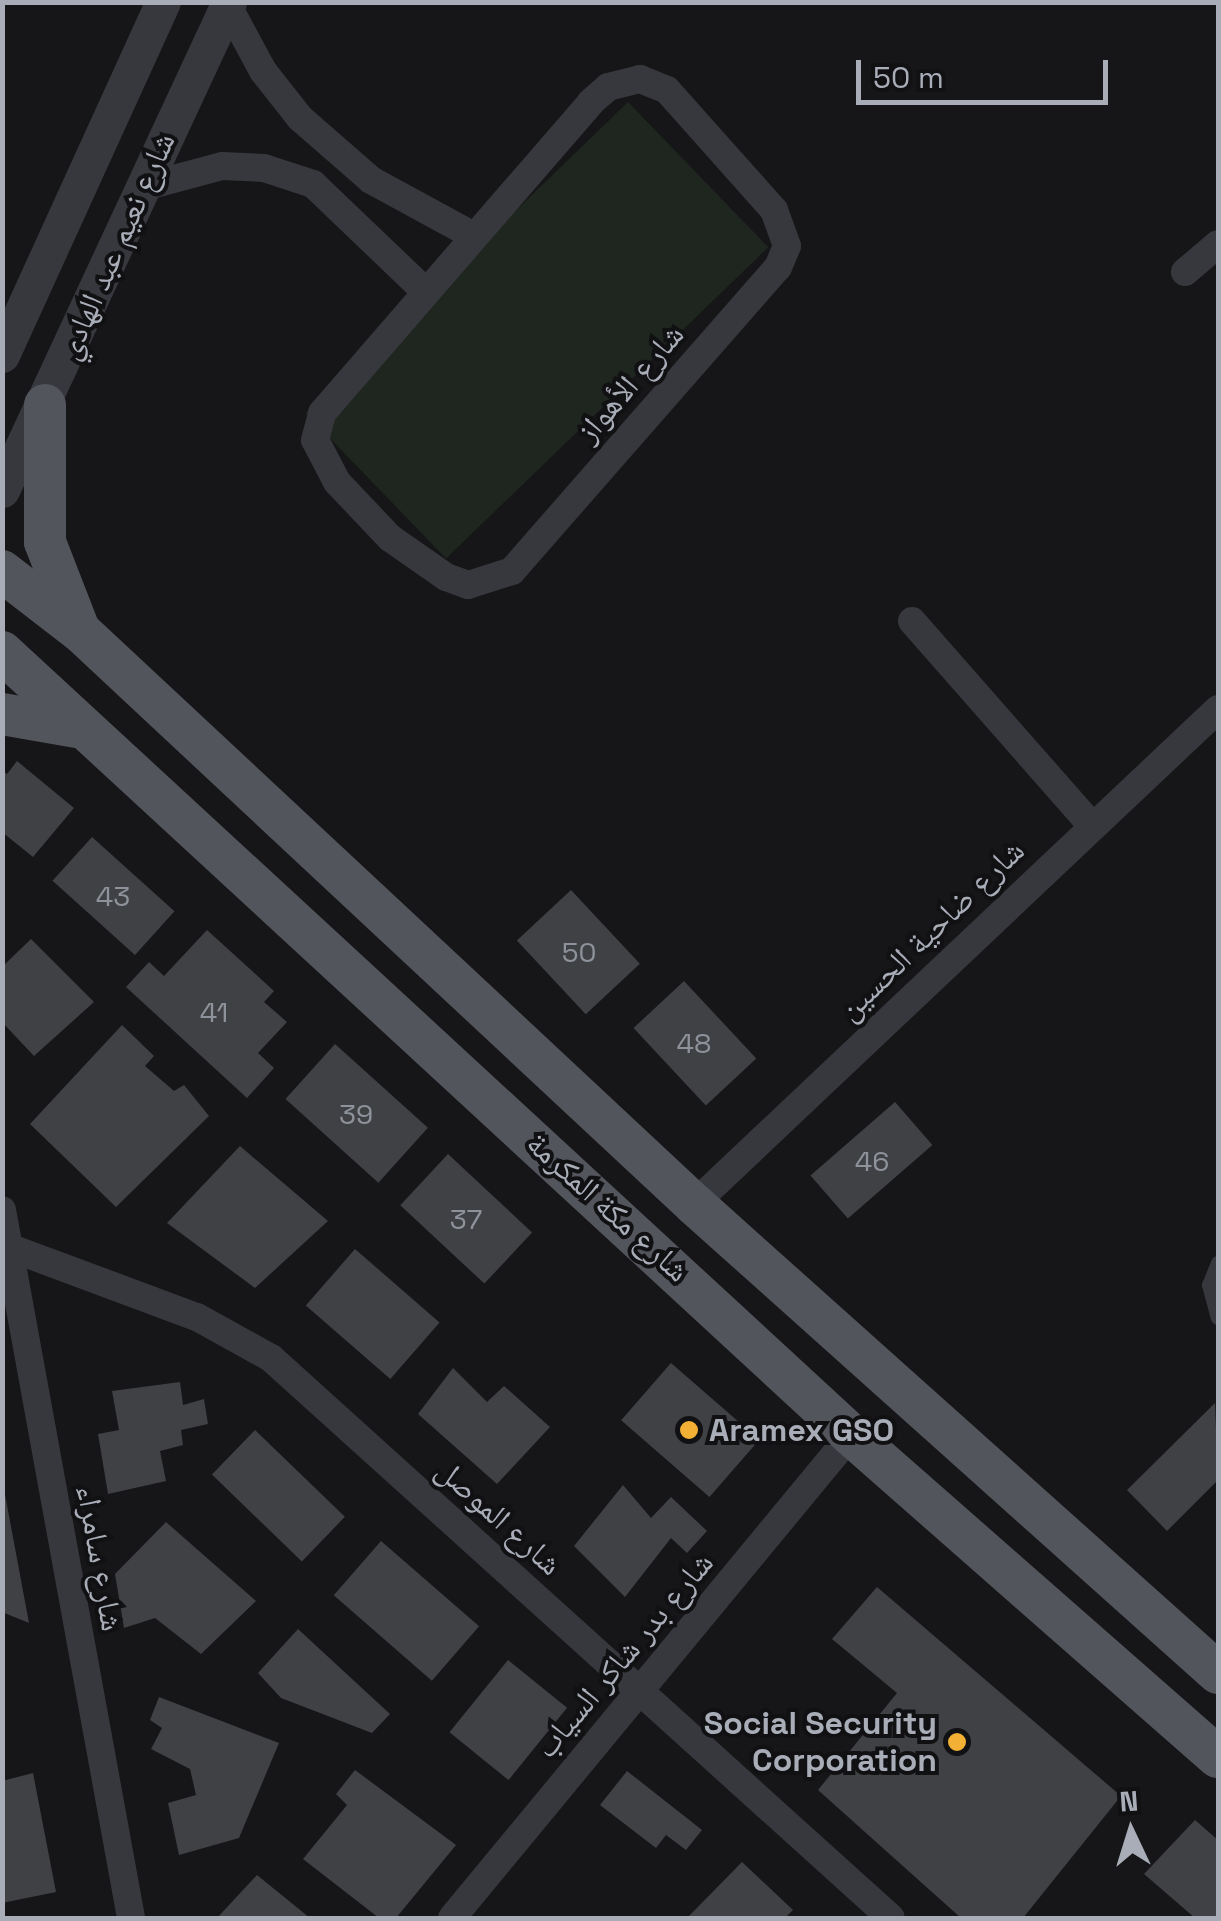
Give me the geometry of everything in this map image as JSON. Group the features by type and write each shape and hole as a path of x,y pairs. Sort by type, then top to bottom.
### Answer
{"main road":[{"path":"45,405 45,542 81,632"},
{"name":"شارع مكة المكرمة","path":"2,571 81,632 694,1204 1218,1673"},
{"name":"شارع مكة المكرمة","path":"2,652 77,727 851,1435 1218,1756"},
{"path":"2,714 77,727"}],"street":[{"name":"شارع نعيم عبد الهادي","path":"2,354 163,2"},
{"name":"شارع نعيم عبد الهادي","path":"2,490 45,405 140,188 228,4"},
{"path":"228,4 263,71 300,118 371,180 472,235"},
{"name":"شارع الأهواز","path":"622,80 640,80 667,90 774,210 787,246 778,267 512,571 468,584 390,538 336,482 315,440 322,413 423,289 591,102 622,80"},
{"path":"140,188 222,166 264,168 313,184 423,289"},
{"path":"1186,272 1218,244"},
{"path":"912,621 1091,825"},
{"name":"شارع ضاحية الحسين","path":"694,1204 1218,709"},
{"name":"شارع سامراء","path":"2,1210 131,1918"},
{"name":"شارع الموصل","path":"11,1248 197,1317 270,1358 891,1918"},
{"name":"شارع بدر شاكر السياب","path":"452,1918 851,1435"}],"lane":[{"path":"1218,1264 1209,1286 1218,1318"}],"shaded area":[{"path":"628,102 768,247 446,559 306,413"}],"building":[{"path":"17,761 74,808 33,857 2,832 2,770 7,774"},
{"path":"92,837 174,911 135,955 53,881"},
{"path":"571,890 640,964 586,1014 517,940"},
{"path":"207,930 274,991 264,1002 287,1022 258,1053 274,1068 247,1098 126,987 149,962 164,976"},
{"path":"31,939 94,1002 34,1056 2,1022 2,967"},
{"path":"684,981 756,1059 706,1106 634,1028"},
{"path":"122,1025 154,1056 145,1066 174,1091 184,1085 209,1116 116,1207 30,1124"},
{"path":"335,1044 428,1128 378,1183 285,1099"},
{"path":"895,1102 932,1145 848,1218 810,1175"},
{"path":"240,1146 328,1221 255,1288 167,1223"},
{"path":"448,1154 532,1232 484,1284 400,1205"},
{"path":"355,1249 440,1322 390,1379 306,1306"},
{"name":"Aramex GSO","path":"671,1363 759,1440 709,1497 621,1420"},
{"path":"453,1368 487,1402 504,1386 550,1427 497,1484 418,1414"},
{"path":"180,1382 183,1405 204,1399 208,1424 181,1430 183,1445 160,1451 166,1481 108,1494 98,1434 119,1430 112,1391"},
{"path":"1215,1403 1218,1480 1167,1531 1127,1490"},
{"path":"255,1430 345,1517 302,1561 212,1475"},
{"path":"623,1485 651,1518 671,1497 707,1531 687,1553 671,1538 625,1597 574,1546"},
{"path":"4,1489 29,1623 2,1612"},
{"path":"166,1522 256,1601 201,1654 155,1618 124,1628 115,1574"},
{"path":"381,1541 479,1626 432,1681 334,1595"},
{"name":"Social Security Corporation","path":"877,1587 1121,1796 1023,1918 961,1918 818,1790 897,1693 832,1639"},
{"path":"298,1629 390,1714 372,1733 281,1698 258,1673"},
{"path":"508,1660 567,1708 509,1780 449,1732"},
{"path":"159,1697 279,1743 239,1838 179,1855 168,1803 196,1795 190,1769 151,1749 162,1728 150,1720"},
{"path":"355,1770 456,1845 396,1918 379,1918 303,1859 347,1805 336,1794"},
{"path":"627,1771 702,1830 686,1850 666,1835 656,1848 600,1805"},
{"path":"33,1773 56,1892 2,1903 2,1781"},
{"path":"1195,1820 1218,1840 1218,1918 1195,1918 1144,1874"},
{"path":"742,1862 793,1910 785,1918 687,1918"},
{"path":"257,1875 310,1918 217,1918"}],"place":[{"name":"Aramex GSO","path":"689,1430"},
{"name":"Social Security Corporation","path":"957,1742"}]}
